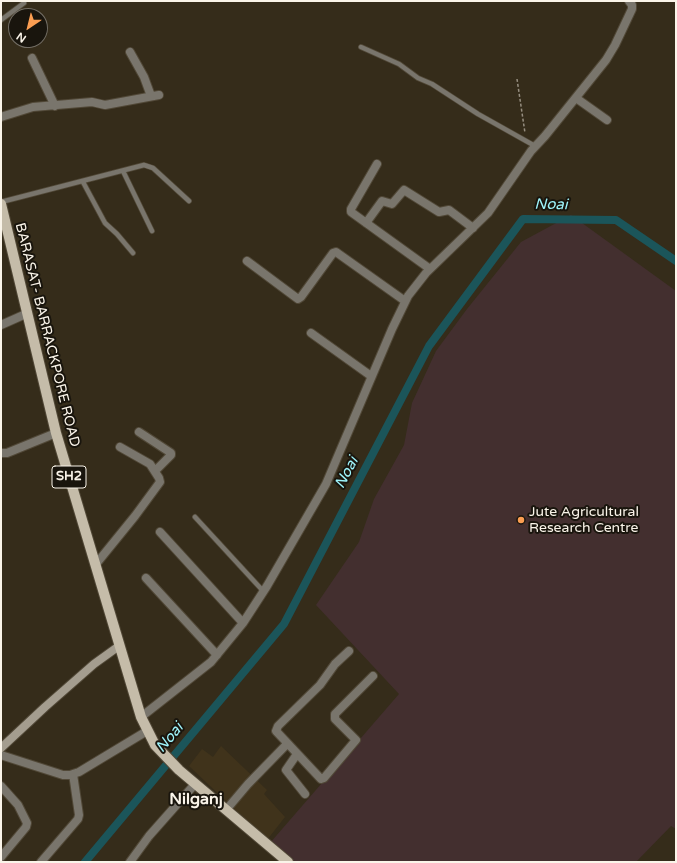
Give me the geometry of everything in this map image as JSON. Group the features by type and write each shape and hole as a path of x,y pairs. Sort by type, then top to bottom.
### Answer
{"main road":[{"name":"BARASAT- BARRACKPORE ROAD","path":"1,203 56,433 141,718 155,746 195,784"},
{"path":"1,748 45,706 94,664 119,646"},
{"name":"SH2","path":"195,784 288,862"}],"street":[{"path":"141,718 211,662 243,623 264,592 326,484 371,376 405,301 414,287 430,269 492,208 535,146 545,136 606,60 616,45 632,9 632,5 629,1"},
{"path":"130,52 144,77 151,96"},
{"path":"32,58 55,106"},
{"path":"1,117 30,108 92,102 105,106 160,95"},
{"path":"576,98 607,120"},
{"path":"377,164 350,210 351,212 430,269"},
{"path":"366,223 382,201 392,204 404,190 439,212 449,210 473,228"},
{"path":"247,261 298,299 302,297 333,253 336,252 405,301"},
{"path":"1,325 28,313"},
{"path":"311,333 371,376"},
{"path":"140,432 172,453 155,471"},
{"path":"1,453 7,453 56,433"},
{"path":"96,564 160,482 150,464 120,447"},
{"path":"160,532 243,623"},
{"path":"146,578 217,655"},
{"path":"349,651 337,662 320,685 278,726 276,731 322,780 356,740 335,719 335,714 373,676"},
{"path":"1,755 63,775 73,774 79,772 147,731"},
{"path":"226,810 248,784 287,744"},
{"path":"297,754 286,770 305,794"},
{"path":"41,862 78,819 79,815 73,774"},
{"path":"130,862 149,836 195,784"},
{"path":"1,786 18,805 27,824 1,857"}],"lane":[{"path":"1,20 24,3"},
{"path":"361,47 399,64 418,78 432,84 478,114 535,146"},
{"path":"1,203 144,165 153,168 189,201"},
{"path":"123,171 152,231"},
{"path":"83,182 105,223 117,234 133,253"},
{"path":"195,517 264,592"}],"path":[{"path":"517,79 526,141"}],"shaded area":[{"name":"Jute Agricultural Research Centre","path":"571,215 676,291 676,829 671,826 636,862 290,862 270,843 399,694 316,605 359,542 374,499 404,445 412,403 436,351 467,309 521,242"},
{"path":"221,746 267,790 264,794 285,817 267,840 189,766 202,749 213,757"}],"waterway":[{"name":"Noai","path":"85,862 284,624 429,346 523,219 616,220 676,261"}],"place":[{"name":"Jute Agricultural Research Centre","path":"521,520"}],"district":[{"name":"Nilganj","path":"196,800"}]}
